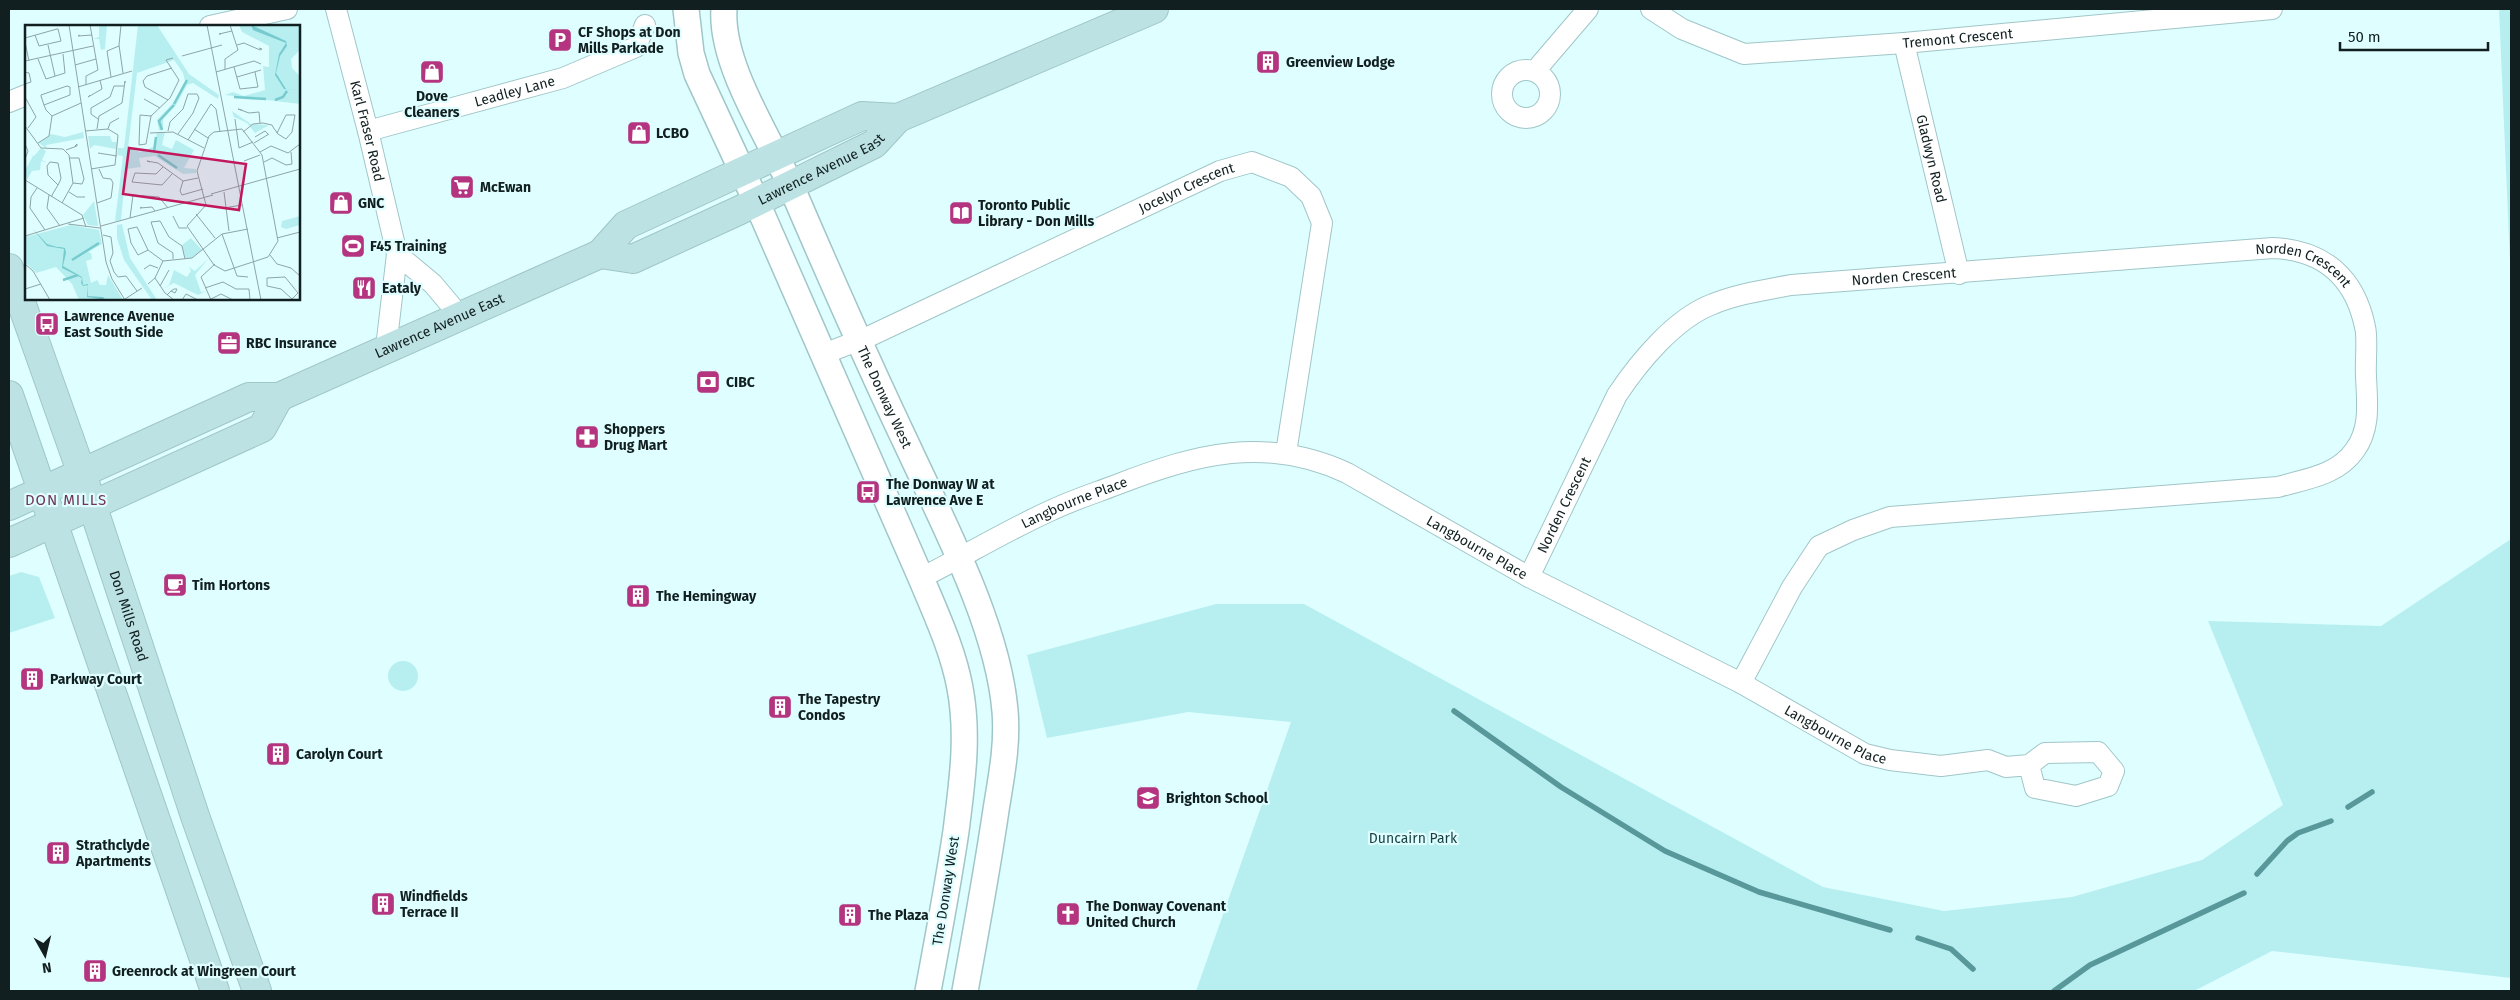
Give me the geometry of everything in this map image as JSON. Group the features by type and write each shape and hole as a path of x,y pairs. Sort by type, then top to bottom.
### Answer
{"main road":[{"name":"Lawrence Avenue East","path":"600,254 633,259 791,186 874,144 898,118 1154,9"},
{"name":"Lawrence Avenue East","path":"9,506 249,398 279,397 459,315 600,254 626,225 862,116 898,118"},
{"name":"Don Mills Road","path":"9,268 82,474 195,816 257,991"},
{"path":"9,395 215,991"},
{"path":"9,543 262,428 279,397"}],"street":[{"path":"215,25 287,9"},
{"name":"Karl Fraser Road","path":"336,9 368,131 397,254 386,348"},
{"name":"The Donway West","path":"686,9 691,53 697,74 757,202 945,636 960,687 964,723 962,790 948,887 928,991"},
{"name":"The Donway West","path":"724,9 725,30 736,71 791,186 858,341 960,558 987,632 1004,699 1005,742 998,795 964,991"},
{"path":"1535,71 1588,9"},
{"name":"Tremont Crescent","path":"1652,9 1682,29 1744,54 1904,43 2272,9"},
{"name":"Leadley Lane","path":"368,131 563,78 636,47 645,25"},
{"name":"Gladwyn Road","path":"1904,43 1959,274"},
{"path":"9,102 25,95"},
{"name":"Jocelyn Crescent","path":"822,355 858,341 1220,171 1252,162 1291,177 1311,196 1322,223 1286,453"},
{"name":"Norden Crescent","path":"1529,578 1617,395 1642,359 1658,342 1696,311 1726,300 1791,285 1959,274 2273,248 2291,249 2306,253 2335,270 2348,283 2356,297 2366,329 2368,417 2361,439 2354,452 2321,476 2278,487 1890,516 1866,524 1819,546 1792,588 1741,683"},
{"path":"397,254 433,284 459,315"},
{"name":"Langbourne Place","path":"920,578 1052,510 1180,462 1232,452 1286,453 1329,465 1347,473 1529,578 1741,683 1865,754 1890,760 1941,766 1988,760 2006,767 2029,765"},
{"path":"962,790 998,795"}],"green space":[{"path":"2499,9 2511,9 2511,285"},
{"name":"Duncairn Park","path":"2511,539 2511,978 2272,951 2194,991 1196,991 1291,722 1188,712 1047,738 1027,655 1216,604 1304,604 1823,887 1944,911 2072,897 2202,860 2283,805 2208,621 2381,626"},
{"path":"21,572 39,577 55,618 9,633 9,576"},
{"path":"403,661 414,665 418,676 414,687 403,691 392,687 388,676 392,665"}],"waterway":[{"path":"1454,711 1561,787 1665,851 1759,892 1890,930"},
{"path":"2348,807 2372,792"},
{"path":"2257,874 2287,841 2298,833 2331,821"},
{"path":"2054,991 2090,965 2244,893"},
{"path":"1918,938 1951,949 1973,969"}],"place":[{"name":"CF Shops at Don Mills Parkade","path":"560,40"},
{"name":"Greenview Lodge","path":"1268,62"},
{"name":"Dove Cleaners","path":"432,72"},
{"name":"LCBO","path":"639,133"},
{"name":"McEwan","path":"462,187"},
{"name":"GNC","path":"341,203"},
{"name":"Toronto Public Library - Don Mills","path":"961,213"},
{"name":"F45 Training","path":"353,246"},
{"name":"Eataly","path":"364,288"},
{"name":"Lawrence Avenue East South Side","path":"47,324"},
{"name":"RBC Insurance","path":"229,343"},
{"name":"CIBC","path":"708,382"},
{"name":"Shoppers Drug Mart","path":"587,437"},
{"name":"The Donway W at Lawrence Ave E","path":"868,492"},
{"name":"Tim Hortons","path":"175,585"},
{"name":"The Hemingway","path":"638,596"},
{"name":"Parkway Court","path":"32,679"},
{"name":"The Tapestry Condos","path":"780,707"},
{"name":"Carolyn Court","path":"278,754"},
{"name":"Brighton School","path":"1148,798"},
{"name":"Strathclyde Apartments","path":"58,853"},
{"name":"Windfields Terrace II","path":"383,904"},
{"name":"The Donway Covenant United Church","path":"1068,914"},
{"name":"The Plaza","path":"850,915"},
{"name":"Greenrock at Wingreen Court","path":"95,971"}],"district":[{"name":"DON MILLS","path":"66,500"}]}
